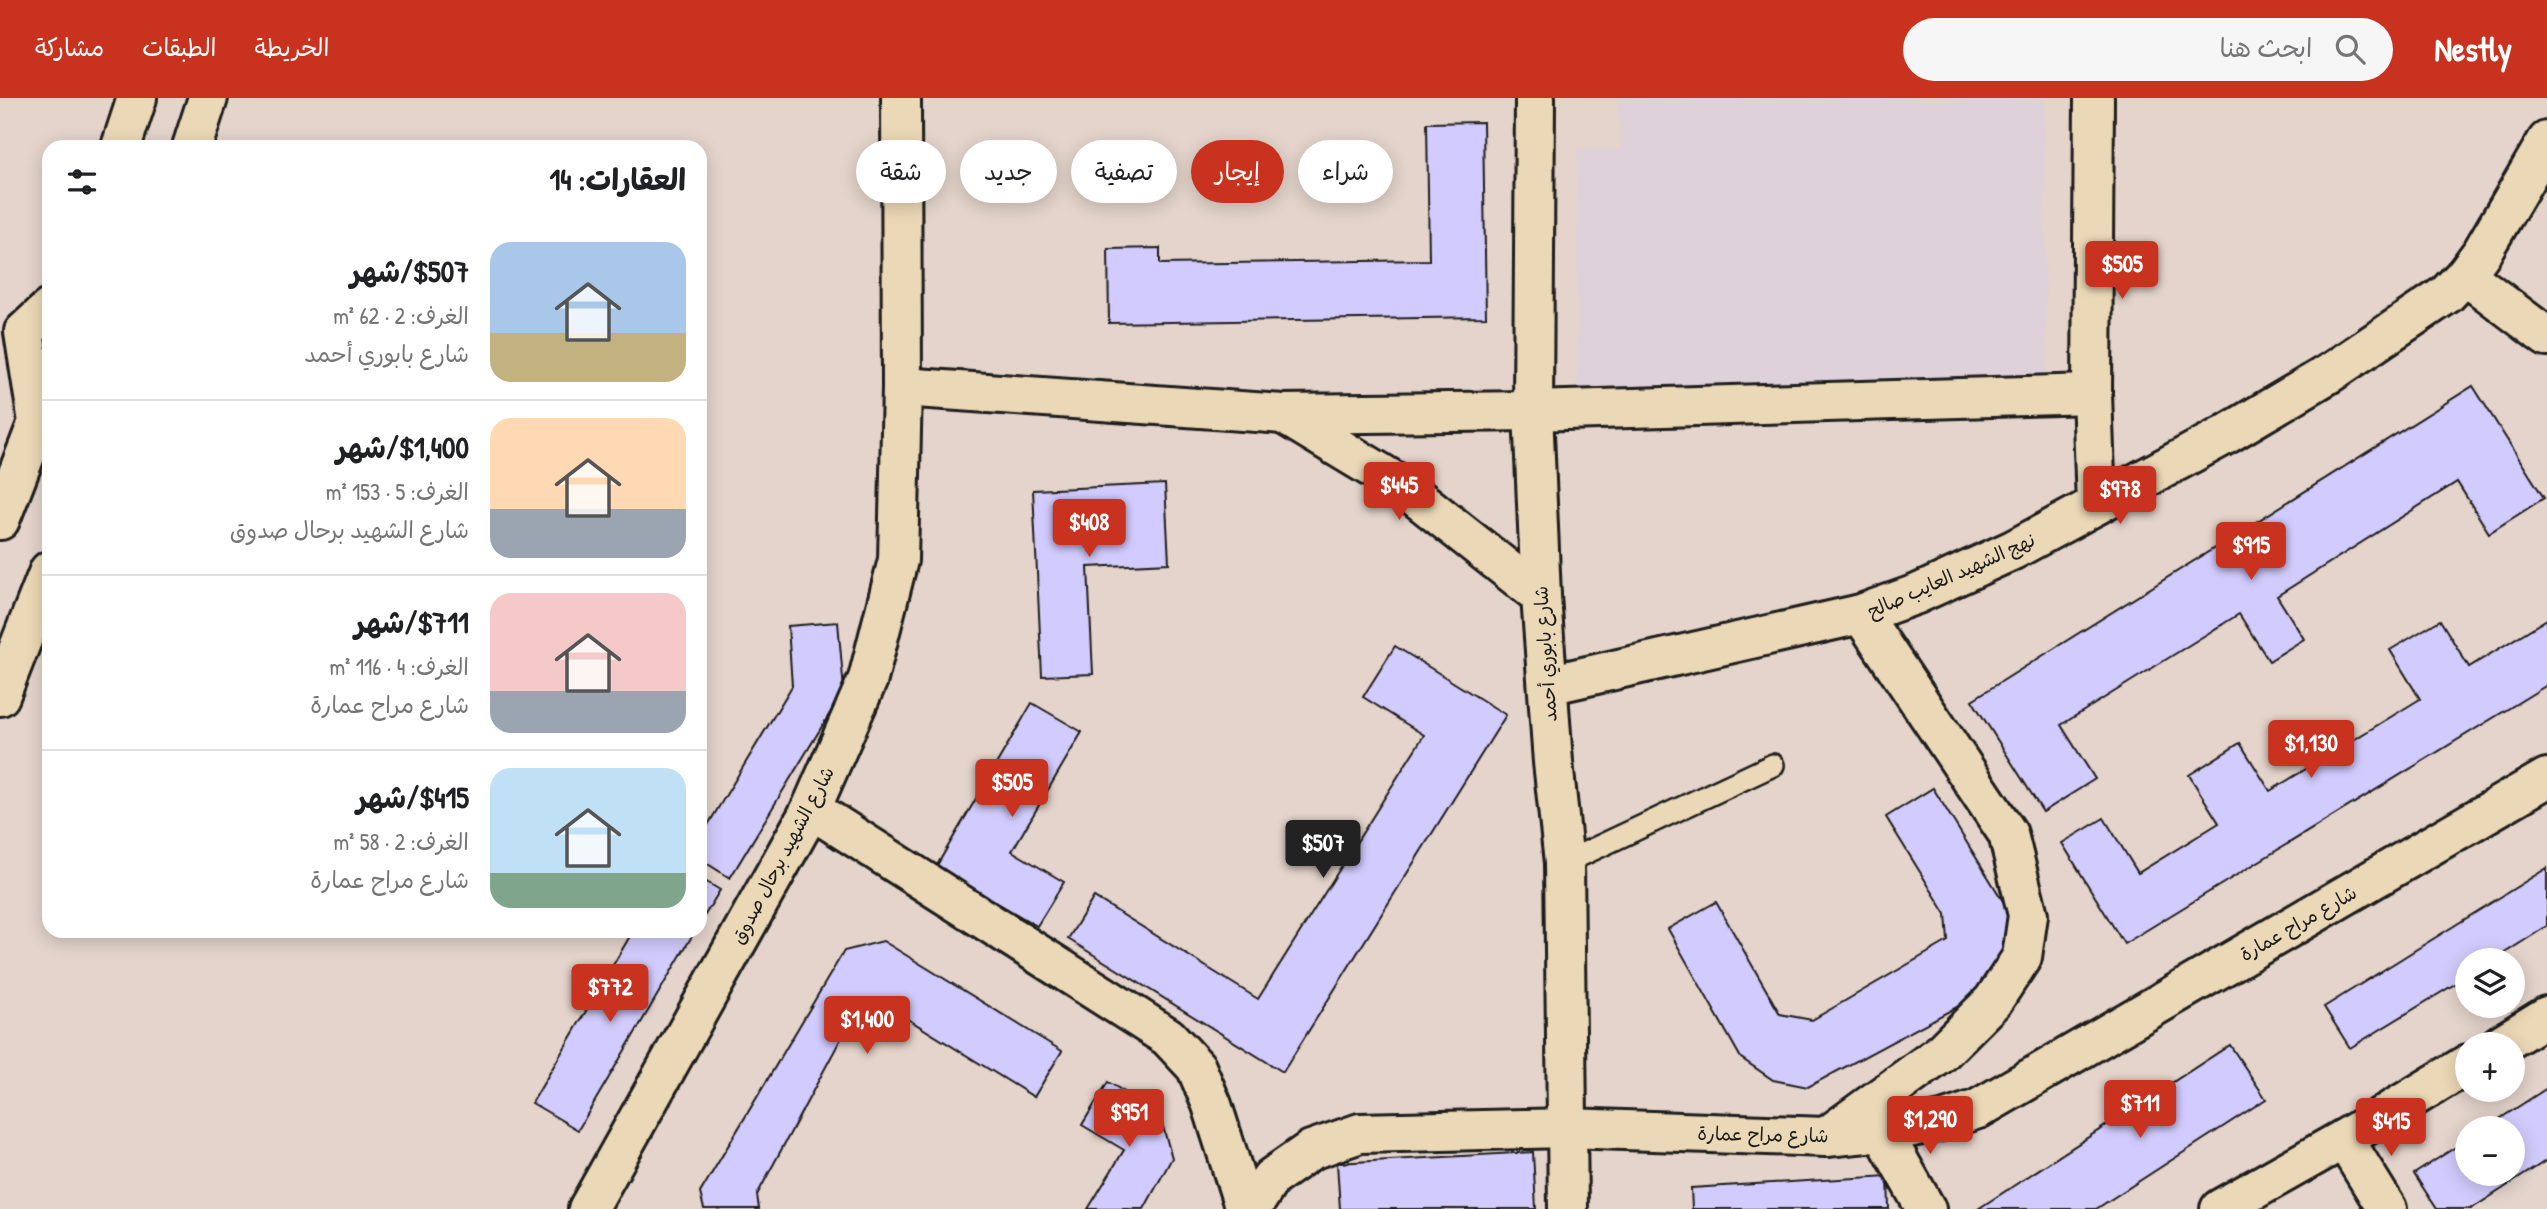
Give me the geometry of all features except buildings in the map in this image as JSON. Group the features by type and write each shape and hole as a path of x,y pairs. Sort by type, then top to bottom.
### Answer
{"street":[{"path":"123,140 137,98"},
{"path":"194,140 208,98"},
{"name":"شارع الشهيد برحال صدوق","path":"588,1209 811,808 868,679 898,560 902,387 901,98"},
{"name":"شارع بابوري أحمد","path":"1535,98 1533,411 1541,596 1553,761 1564,863 1568,1209"},
{"path":"2094,98 2092,394 2096,505"},
{"name":"نهج الشهيد العايب صالح","path":"1548,685 1861,614 1917,594 2013,550 2227,434 2330,373 2447,294 2482,252 2547,141"},
{"path":"2465,275 2547,337"},
{"path":"0,520 38,422 24,331 42,315"},
{"path":"902,387 1283,414 1533,411 2092,394"},
{"path":"1283,414 1402,486 1541,596"},
{"path":"0,696 42,589"},
{"path":"1826,1137 1938,1055 1993,1001 2021,957 2028,915 2008,834 1861,614"},
{"name":"شارع مراح عمارة","path":"1251,1209 1271,1178 1311,1150 1360,1133 1567,1128 1826,1137 1942,1121 1978,1109 2547,778"},
{"path":"811,808 1168,1037 1196,1067 1212,1105 1245,1209"},
{"path":"2521,1032 2547,1016"},
{"path":"2220,1209 2455,1072"},
{"path":"1882,1131 1926,1209"},
{"path":"2344,1139 2387,1209"}],"lane":[{"path":"1564,863 1773,765"}],"shaded area":[{"path":"1617,98 2044,98 2046,377 1577,395 1577,149 1622,149"}]}
